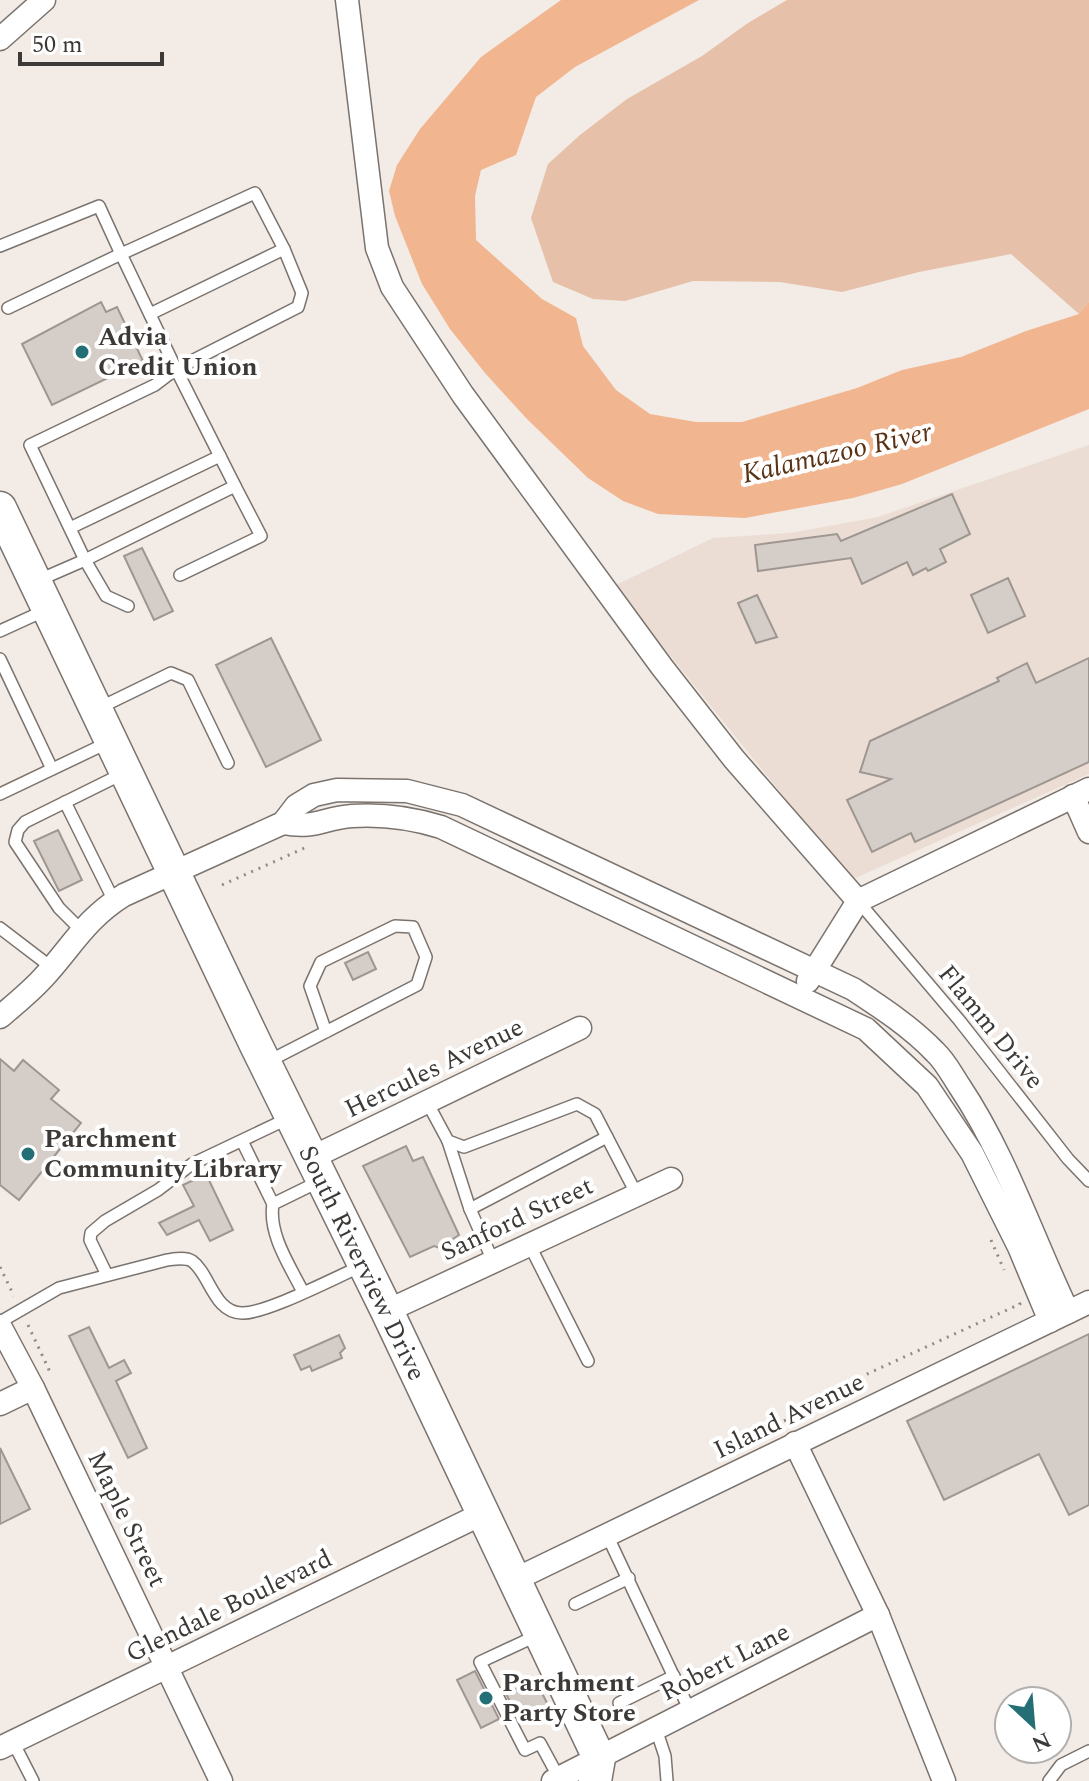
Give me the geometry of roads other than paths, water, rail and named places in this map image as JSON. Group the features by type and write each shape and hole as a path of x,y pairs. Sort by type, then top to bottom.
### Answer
{"street":[{"path":"0,39 44,0"},
{"path":"347,0 377,248 392,287 471,408 662,667 734,759 858,901"},
{"name":"South Riverview Drive","path":"0,508 387,1311 539,1634 597,1770"},
{"path":"0,1017 42,979 81,930 114,901 283,823 296,806 314,795 337,790 407,791 462,805 853,989 896,1017 938,1054 975,1110 996,1150 1059,1316"},
{"path":"799,996 858,901 1081,793 1089,832"},
{"path":"283,823 303,827 349,816 382,816 410,818 441,827 866,1029 927,1086 972,1153 1019,1247 1059,1316"},
{"name":"Hercules Avenue","path":"317,1169 427,1102 580,1028"},
{"name":"Sanford Street","path":"387,1311 671,1179"},
{"name":"Island Avenue","path":"514,1580 1089,1302"},
{"name":"Maple Street","path":"0,1324 221,1781"},
{"path":"0,1404 33,1388"},
{"path":"795,1443 878,1615 944,1781"},
{"name":"Glendale Boulevard","path":"6,1745 482,1514"},
{"name":"Robert Lane","path":"556,1780 597,1770 656,1729 878,1615"}],"lane":[{"path":"8,308 255,193 284,249 302,293 298,307 176,369 155,385 30,445 85,560 106,596 128,606"},
{"path":"0,246 99,206 176,369 261,536 180,575"},
{"path":"150,314 284,249"},
{"path":"70,528 220,456"},
{"path":"0,631 85,560 235,486"},
{"path":"0,659 52,769"},
{"path":"96,709 171,673 179,675 188,680 228,763"},
{"path":"0,794 112,741"},
{"path":"81,930 59,908 15,842 18,830 25,822 126,772"},
{"path":"65,802 114,901"},
{"name":"Flamm Drive","path":"858,901 1089,1181"},
{"path":"265,1063 326,1032 417,985 426,957 413,927 395,926 321,962 310,986 326,1032"},
{"path":"0,928 51,967"},
{"path":"427,1102 448,1141 470,1209 493,1261"},
{"path":"448,1141 464,1147 577,1104 595,1114 637,1195"},
{"path":"107,1275 90,1240 91,1233 192,1164 291,1117"},
{"path":"470,1209 607,1137"},
{"path":"242,1141 273,1204 271,1214 280,1245 303,1292"},
{"path":"273,1204 317,1169"},
{"path":"529,1244 588,1361"},
{"path":"0,1324 59,1288 183,1258 192,1262 214,1295 231,1311 243,1314 262,1309 364,1265"},
{"path":"607,1535 690,1711"},
{"path":"575,1604 629,1578"},
{"path":"539,1634 480,1662 525,1750 540,1743 556,1780"},
{"path":"619,1703 674,1676"},
{"path":"656,1729 665,1756 667,1781"},
{"path":"6,1745 33,1781"},
{"path":"1049,1781 1061,1765 1089,1751"}],"water":[{"name":"Kalamazoo River","path":"561,0 699,0 575,67 536,97 516,155 481,170 475,196 476,240 542,299 576,318 583,346 616,390 650,414 696,422 742,422 857,388 902,370 961,357 1079,314 1089,301 1089,409 902,484 853,498 745,518 658,514 623,501 588,478 527,419 450,329 422,284 395,216 389,191 397,165 420,129 481,57"}],"place":[{"name":"Advia Credit Union","path":"82,352"},
{"name":"Parchment Community Library","path":"28,1154"},
{"name":"Parchment Party Store","path":"486,1698"}]}
